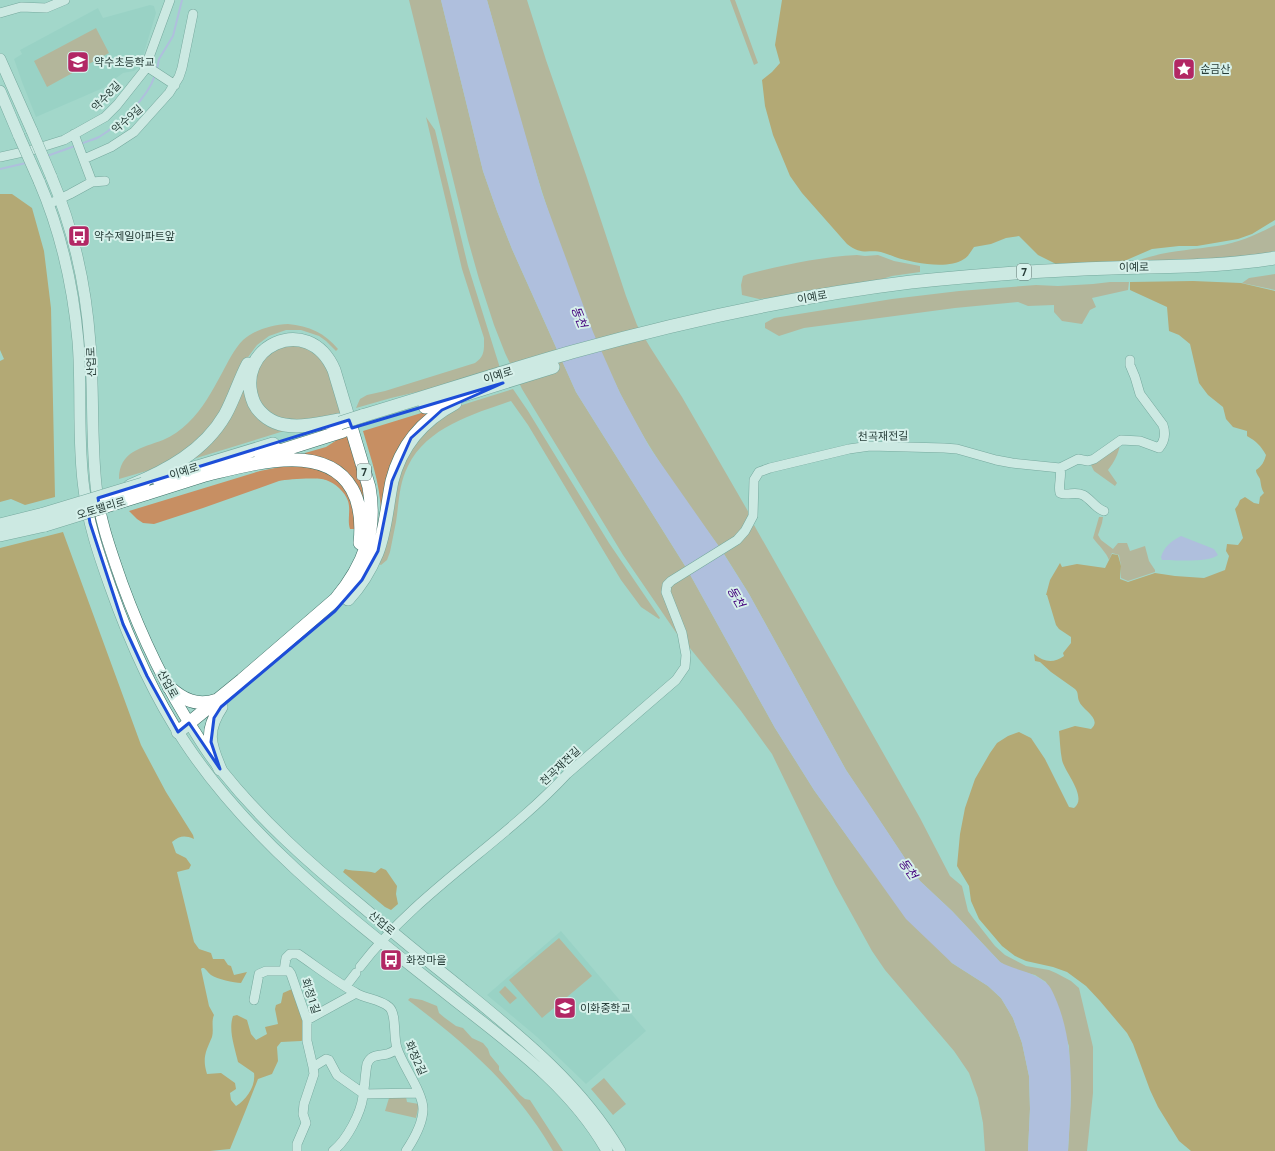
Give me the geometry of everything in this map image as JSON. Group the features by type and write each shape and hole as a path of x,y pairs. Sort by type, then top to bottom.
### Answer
{"highway":[{"name":"이예로","path":"144,487 341,425 363,420 501,379 836,293 912,282 974,276 1051,270 1229,264 1275,258"},
{"name":"이예로","path":"777,308 975,284 1050,278 1230,273 1275,267"},
{"path":"144,487 191,453 209,436 224,416 249,362 263,344 272,339 291,334 303,335 322,343 330,351 339,368 374,487 376,501 376,528 368,559 353,590 336,605"},
{"name":"7","path":"336,605 364,556 372,516 369,487 334,370 325,354 318,347 301,340 284,340 267,349 259,356 251,372 250,389 260,413 268,419 284,425 341,425"},
{"name":"7","path":"180,735 220,704 336,605 349,598 362,580 378,551 392,481 397,464 411,438 430,419 442,410 501,379"},
{"name":"이예로","path":"201,476 341,425"},
{"path":"201,476 243,466 289,460 317,463 329,467 340,474 355,494 361,519 362,531 354,566 336,605"},
{"name":"오토밸리로","path":"0,535 102,497 201,476"},
{"name":"오토밸리로","path":"0,525 45,519 144,487"},
{"path":"169,687 185,700 220,704"},
{"name":"7","path":"220,704 214,718 210,734 214,756 220,769"}],"main road":[{"name":"산업로","path":"0,59 60,199 74,248 84,293 90,342 96,487 102,519 113,557 135,618 159,669 191,726 220,769 251,805 292,846 391,931 506,1024 547,1061 584,1098 608,1131 620,1151"},
{"name":"산업로","path":"0,91 49,204 63,251 75,316 78,343 81,464 90,523 101,561 123,624 146,676 180,735 209,777 240,814 282,856 320,890 382,942 496,1032 540,1070 575,1104 599,1136 607,1151"}],"street":[{"path":"0,14 21,7 46,8 65,0"},
{"name":"약수8길","path":"0,157 32,150 75,136 111,112 134,84 150,68 170,0"},
{"name":"약수9길","path":"83,156 111,147 134,132 162,102 182,68 193,14"},
{"path":"150,68 172,83"},
{"path":"75,136 92,182"},
{"path":"49,204 92,182 104,181"},
{"path":"1104,511 1081,494 1060,493 1060,468 1078,459 1088,461 1094,459 1121,440 1140,441 1159,448 1162,444 1165,434 1163,425 1140,394 1130,365 1130,360"},
{"name":"천곡재전길","path":"346,986 391,931 552,791 567,774 676,680 685,668 686,655 683,637 666,592 667,585 671,581 737,540 745,531 754,516 754,480 759,472 849,449 876,446 944,448 1007,462 1060,468"},
{"name":"화정1길","path":"297,1151 297,1144 306,1123 303,1114 304,1104 314,1074 307,1041 307,1020 291,974 289,971 284,971 287,955 298,954 356,994"},
{"path":"254,1000 260,974 266,970 284,971"},
{"path":"307,1020 356,994"},
{"name":"화정2길","path":"356,994 383,1002 390,1008 393,1014 394,1035 397,1049 423,1107 422,1116 415,1136 406,1151"},
{"path":"333,1151 342,1141 360,1111 364,1094 365,1072 369,1060 372,1056 389,1053 397,1049"},
{"path":"313,1067 326,1059 328,1060 337,1075 364,1094 418,1093"}],"highlighted area":[{"path":"503,383 442,410 411,438 392,481 378,551 362,580 335,611 221,707 214,718 211,742 220,769 189,723 178,732 147,676 123,624 90,523 88,512 100,508 98,498 349,420 352,428"}],"shaded area":[{"path":"409,0 441,0 483,171 512,249 576,392 687,569 775,728 814,790 857,850 952,963 988,986 1001,998 1013,1018 1022,1043 1029,1076 1030,1109 1028,1151 985,1151 983,1123 978,1098 969,1073 954,1051 885,970 872,951 835,884 772,754 741,711 689,647 685,634 663,585 663,593 679,633 677,634 623,555 522,389 494,325 479,279"},
{"path":"487,0 527,0 546,60 637,325 682,397 749,513 749,517 736,537 720,548 654,453 620,393 598,346 544,200"},
{"path":"730,0 735,0 758,63 754,65"},
{"path":"782,0 1275,0 1275,220 1252,234 1238,239 1197,246 1152,249 1122,262 1056,264 1038,255 1019,236 974,247 969,255 964,259 949,264 940,265 921,263 902,259 885,253 862,251 853,248 847,244 802,193 790,176 773,135 765,106 762,80 780,63 775,45"},
{"name":"약수초등학교","path":"150,5 154,6 156,13 140,66 134,71 123,73 103,88 36,117 14,59 22,54 20,50 98,8 103,18"},
{"path":"96,28 109,53 47,87 34,61"},
{"path":"426,117 435,130 468,266 500,368 430,389 356,408 360,399 367,395 385,391 475,363 481,358 483,352 484,338 462,269"},
{"path":"0,194 12,194 32,208 44,251 51,308 55,497 25,505 11,499 0,502 0,361 4,359 0,350"},
{"path":"1275,225 1275,253 1224,258 1137,261 1167,253 1217,246 1240,241"},
{"path":"857,255 878,255 894,261 920,266 920,272 892,276 876,281 772,298 759,299 742,295 741,285 743,276 748,274 802,262"},
{"path":"1275,274 1275,290 1242,283 1249,278"},
{"path":"1193,281 1241,283 1275,291 1275,1151 1191,1151 1179,1141 1158,1107 1133,1044 1127,1033 1086,986 1067,972 1053,967 1026,961 1015,956 1002,946 979,919 971,901 969,886 957,866 960,834 965,808 975,779 997,743 1008,736 1019,732 1031,738 1045,759 1069,807 1074,808 1078,803 1077,791 1062,760 1059,731 1075,726 1091,729 1095,722 1081,704 1075,689 1040,662 1035,661 1034,654 1041,659 1049,661 1060,659 1064,656 1063,653 1071,643 1071,637 1059,629 1056,625 1046,595 1050,580 1060,563 1062,567 1077,564 1105,568 1112,554 1118,555 1121,566 1120,579 1128,582 1155,573 1204,578 1225,570 1229,556 1226,551 1227,544 1238,545 1243,538 1235,509 1240,500 1245,497 1254,503 1259,504 1260,497 1264,493 1256,470 1264,462 1266,455 1258,444 1247,436 1247,431 1233,427 1226,419 1223,407 1208,395 1199,383 1190,344 1179,335 1169,331 1167,307 1130,290 1130,282"},
{"path":"1129,282 1128,290 1092,298 1096,307 1090,310 1082,324 1062,321 1054,312 1054,305 1028,306 1018,302 955,308 804,328 779,336 765,328 765,323 774,318 892,299 959,291 1036,285 1058,286"},
{"path":"288,324 303,326 316,331 333,343 338,349 336,351 319,336 301,330 286,330 269,336 257,345 243,364 231,391 211,428 177,459 150,470 119,479 120,470 127,456 140,448 173,435 193,418 207,400 231,356 243,340 264,328"},
{"path":"295,342 328,362 343,413 324,419 283,421 261,406 253,380 267,352"},
{"path":"244,382 246,389 284,431 190,460"},
{"path":"513,389 609,543 660,618 659,619 641,607 621,580 528,425 511,401 482,411 453,424 427,441 416,453 408,466 403,479 390,552 387,560 381,565 379,564 398,479 413,442 449,411 462,405"},
{"path":"431,410 432,412 420,422 381,515 381,504 377,483 363,431"},
{"path":"349,435 364,481 368,511 357,491 306,458 305,453 326,447 340,438"},
{"path":"1120,445 1116,458 1108,470 1117,483 1115,486 1094,471 1091,465"},
{"path":"285,466 316,467 338,478 354,503 355,529 350,529 349,505 345,494 333,483 322,479 296,479 279,481 154,524 143,523 129,511 260,471"},
{"path":"1099,517 1103,517 1098,535 1101,540 1113,549 1118,543 1127,543 1130,551 1145,546 1149,561 1155,572 1128,581 1121,578 1119,555 1112,553 1109,560 1093,538"},
{"path":"754,525 920,818 950,876 962,886 968,911 995,946 1005,955 1026,966 1049,970 1056,973 1071,981 1079,988 1093,1047 1093,1093 1087,1151 1068,1151 1071,1096 1069,1046 1046,982 1035,975 1009,968 1000,962 952,911 920,881 846,770 749,594 724,554 741,542"},
{"path":"63,532 141,745 166,792 193,835 194,839 182,837 177,838 172,842 176,853 186,858 191,865 189,869 177,872 194,942 199,949 211,953 213,959 224,959 228,965 231,966 234,975 247,972 241,983 238,983 217,978 211,975 204,968 201,969 209,1006 214,1015 212,1037 206,1051 205,1059 207,1074 221,1073 235,1083 236,1089 230,1093 231,1100 236,1106 250,1092 254,1073 238,1062 231,1027 233,1016 237,1015 247,1020 251,1034 256,1040 267,1034 265,1027 278,1024 275,1009 276,1005 281,1003 283,993 292,989 303,1022 304,1040 281,1042 277,1047 278,1061 272,1074 258,1079 230,1149 210,1151 0,1151 0,548"},
{"path":"381,868 386,870 397,886 396,894 398,904 391,910 385,907 343,872 345,869 375,873"},
{"name":"이화중학교","path":"561,931 646,1031 586,1084 537,1037 487,995"},
{"path":"559,938 592,976 542,1018 509,980"},
{"path":"505,986 517,998 510,1004 499,992"},
{"path":"410,998 422,1000 437,1006 439,1013 445,1018 456,1026 463,1028 472,1038 483,1043 499,1066 499,1070 520,1095 525,1099 530,1100 563,1151 553,1151 539,1128 506,1087 450,1033 408,1000"},
{"path":"604,1078 626,1104 613,1115 591,1089"},
{"path":"406,1097 407,1102 419,1104 416,1118 385,1111 389,1098"}],"water":[{"name":"동천","path":"441,0 487,0 542,193 593,332 620,393 650,448 720,548 749,594 846,770 920,881 952,911 1000,962 1040,978 1052,991 1063,1020 1070,1057 1071,1095 1068,1151 1028,1151 1030,1109 1029,1076 1022,1043 1013,1018 1001,998 988,986 952,963 906,919 814,790 775,728 687,569 576,392 512,249 483,171"},
{"path":"1181,536 1214,549 1218,555 1214,558 1199,560 1162,560 1162,553 1166,547"}],"waterway":[{"path":"157,69 159,59 173,36 182,0"},
{"path":"81,144 99,137 124,118 146,93 155,75"},
{"path":"47,156 75,146"},
{"path":"0,169 26,163"}],"place":[{"name":"약수초등학교","path":"78,62"},
{"name":"순금산","path":"1184,69"},
{"name":"약수제일아파트앞","path":"79,236"},
{"name":"화정마을","path":"391,960"},
{"name":"이화중학교","path":"565,1008"}]}
